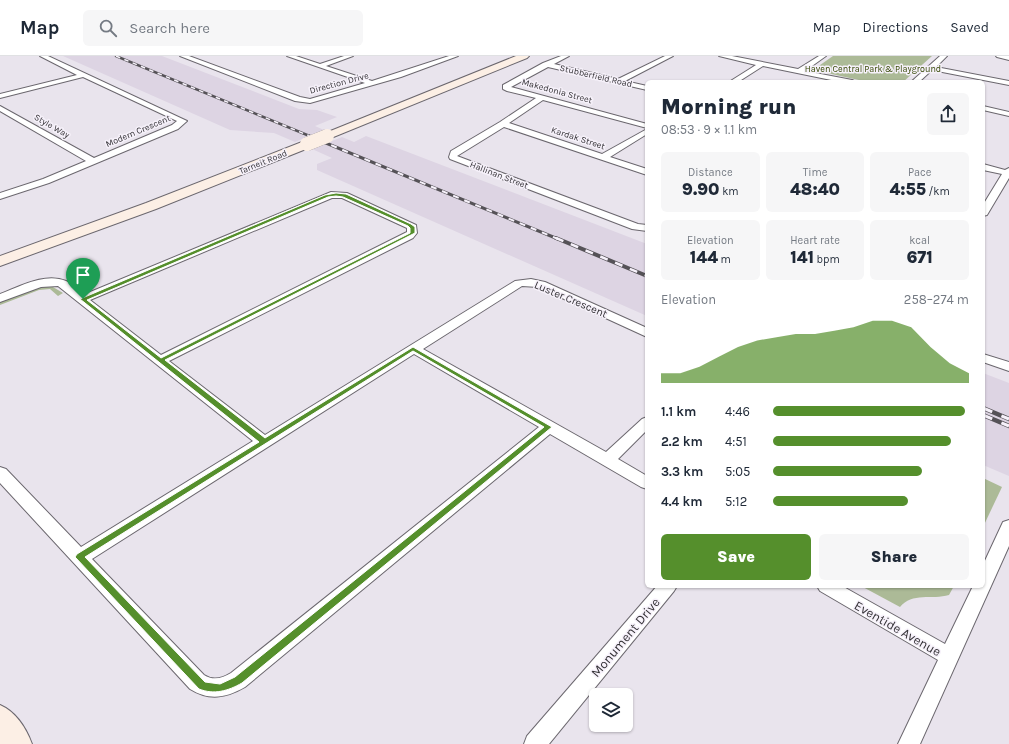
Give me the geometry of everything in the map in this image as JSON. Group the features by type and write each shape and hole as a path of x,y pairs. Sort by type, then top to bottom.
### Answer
{"street":[{"name":"Modern Crescent","path":"0,196 46,180 93,161 175,127 183,121 43,56"},
{"name":"Direction Drive","path":"183,56 304,101 316,100 400,76 455,56"},
{"path":"290,56 373,84"},
{"path":"320,66 350,56"},
{"name":"Makedonia Street","path":"566,56 545,64 506,87 645,125"},
{"path":"619,82 670,56"},
{"path":"722,56 838,80"},
{"path":"800,72 822,56"},
{"path":"917,80 944,56"},
{"path":"999,56 1009,58"},
{"name":"Tarneit Road","path":"0,261 151,206 523,57"},
{"name":"Stubberfield Road","path":"545,64 645,88"},
{"path":"735,80 762,64"},
{"path":"930,68 1009,83"},
{"path":"0,96 84,75"},
{"name":"Hallinan Street","path":"542,98 503,124 454,153 452,155 453,157 636,227 645,228"},
{"name":"Style Way","path":"0,108 93,161"},
{"path":"985,108 1009,114"},
{"name":"Kardak Street","path":"503,124 645,171"},
{"path":"604,157 645,132"},
{"path":"985,167 1008,172 985,210"},
{"path":"83,299 330,195 344,195 412,227 412,233 409,236 160,360"},
{"path":"0,298 48,281 56,281 62,284 264,442"},
{"name":"Luster Crescent","path":"80,557 516,284 526,282 541,284 645,332"},
{"path":"413,348 645,482"},
{"path":"985,359 1009,367"},
{"path":"607,460 645,424"},
{"path":"0,473 197,682 202,686 220,688 229,686 238,680 549,427"},
{"path":"985,581 1009,527"},
{"name":"Monument Drive","path":"535,744 666,588"},
{"name":"Eventide Avenue","path":"829,588 950,657"},
{"path":"909,744 982,588"},
{"path":"0,720 17,744"}],"shaded area":[{"path":"63,56 162,56 299,109 317,110 337,117 315,126 324,130 295,142 274,133 230,130"},
{"path":"366,136 645,243 645,315 317,170 317,164 332,158 312,149 342,137 354,142"},
{"path":"985,374 1009,383 1009,476 985,466"}],"green space":[{"name":"Haven Central Park & Playground","path":"833,56 932,56 905,80 859,80 813,70"},
{"path":"41,287 53,287 63,293 58,296 50,289 39,290 0,305 0,302"},
{"path":"985,479 1002,487 985,523"},
{"path":"865,588 953,588 949,595 916,598 905,602 900,607"}],"railway":[{"path":"116,56 312,137"},
{"path":"309,136 558,239"},
{"path":"556,238 645,275"},
{"path":"985,409 1009,419"},
{"path":"985,416 1009,426"}],"route":[{"path":"83,299 254,434 264,442 80,557 202,686 220,688 229,686 238,680 549,427 413,348 264,442 160,360 409,236 412,233 412,227 409,225 344,195 336,194 327,196 83,299"}]}
